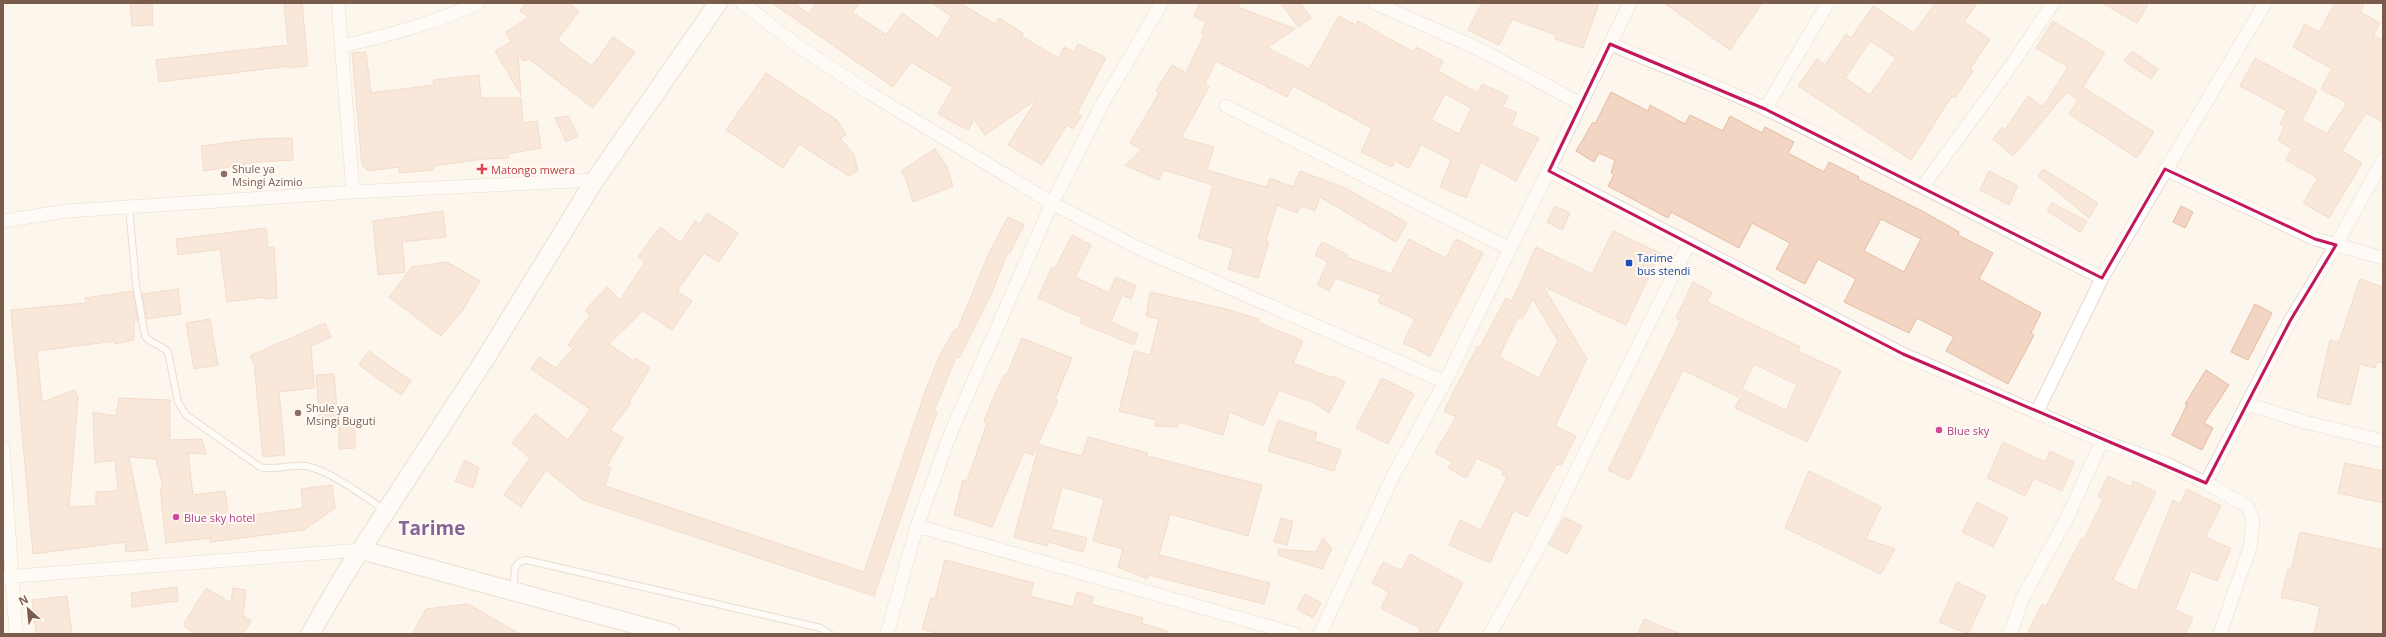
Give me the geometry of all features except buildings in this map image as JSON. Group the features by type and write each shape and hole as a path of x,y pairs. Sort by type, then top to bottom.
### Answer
{"main road":[{"path":"310,634 361,550 485,360 595,180 718,3"},
{"path":"361,550 671,634"}],"street":[{"path":"338,3 353,192"},
{"path":"342,46 390,35 434,21 478,3"},
{"path":"742,3 797,45 871,94 1052,204 1138,248 1445,382"},
{"path":"887,634 917,526 951,432 1052,204 1105,99 1162,3"},
{"path":"1375,3 1481,50 1581,104"},
{"path":"1320,634 1393,476 1445,382 1549,172 1630,3"},
{"path":"1765,109 1828,3"},
{"path":"1923,186 2008,70 2053,3"},
{"path":"2037,412 2102,278 2265,3"},
{"path":"1610,44 1765,109 1923,186 2102,278"},
{"path":"1226,106 1510,249"},
{"path":"2206,483 2290,321 2336,245 2383,160"},
{"path":"2165,170 2315,239 2383,258"},
{"path":"1549,172 1903,354 2102,441 2167,464 2206,483 2246,506 2253,520 2250,547 2220,634"},
{"path":"3,221 67,211 353,192 595,180"},
{"path":"1490,634 1536,552 1689,243"},
{"path":"2247,404 2305,422 2383,441"},
{"path":"2010,634 2023,597 2066,520 2102,441"},
{"path":"3,449 8,576 16,634"},
{"path":"917,526 1295,634"},
{"path":"8,576 361,550"}],"lane":[{"path":"128,207 136,285 145,336 150,342 164,348 168,352 178,402 186,415 260,467 270,470 292,466 306,466 320,470 387,511"},
{"path":"513,590 515,568 519,562 526,560 821,628 830,634"}],"highlighted area":[{"path":"1610,44 1765,109 2102,278 2165,169 2315,239 2336,245 2290,321 2206,483 1903,354 1549,171"}],"place":[{"name":"Matongo mwera","path":"482,169"},
{"name":"Shule ya Msingi Azimio","path":"224,174"},
{"name":"Tarime bus stendi","path":"1629,263"},
{"name":"Shule ya Msingi Buguti","path":"298,413"},
{"name":"Blue sky","path":"1939,430"},
{"name":"Blue sky hotel","path":"176,517"}],"district":[{"name":"Tarime","path":"432,528"}]}
